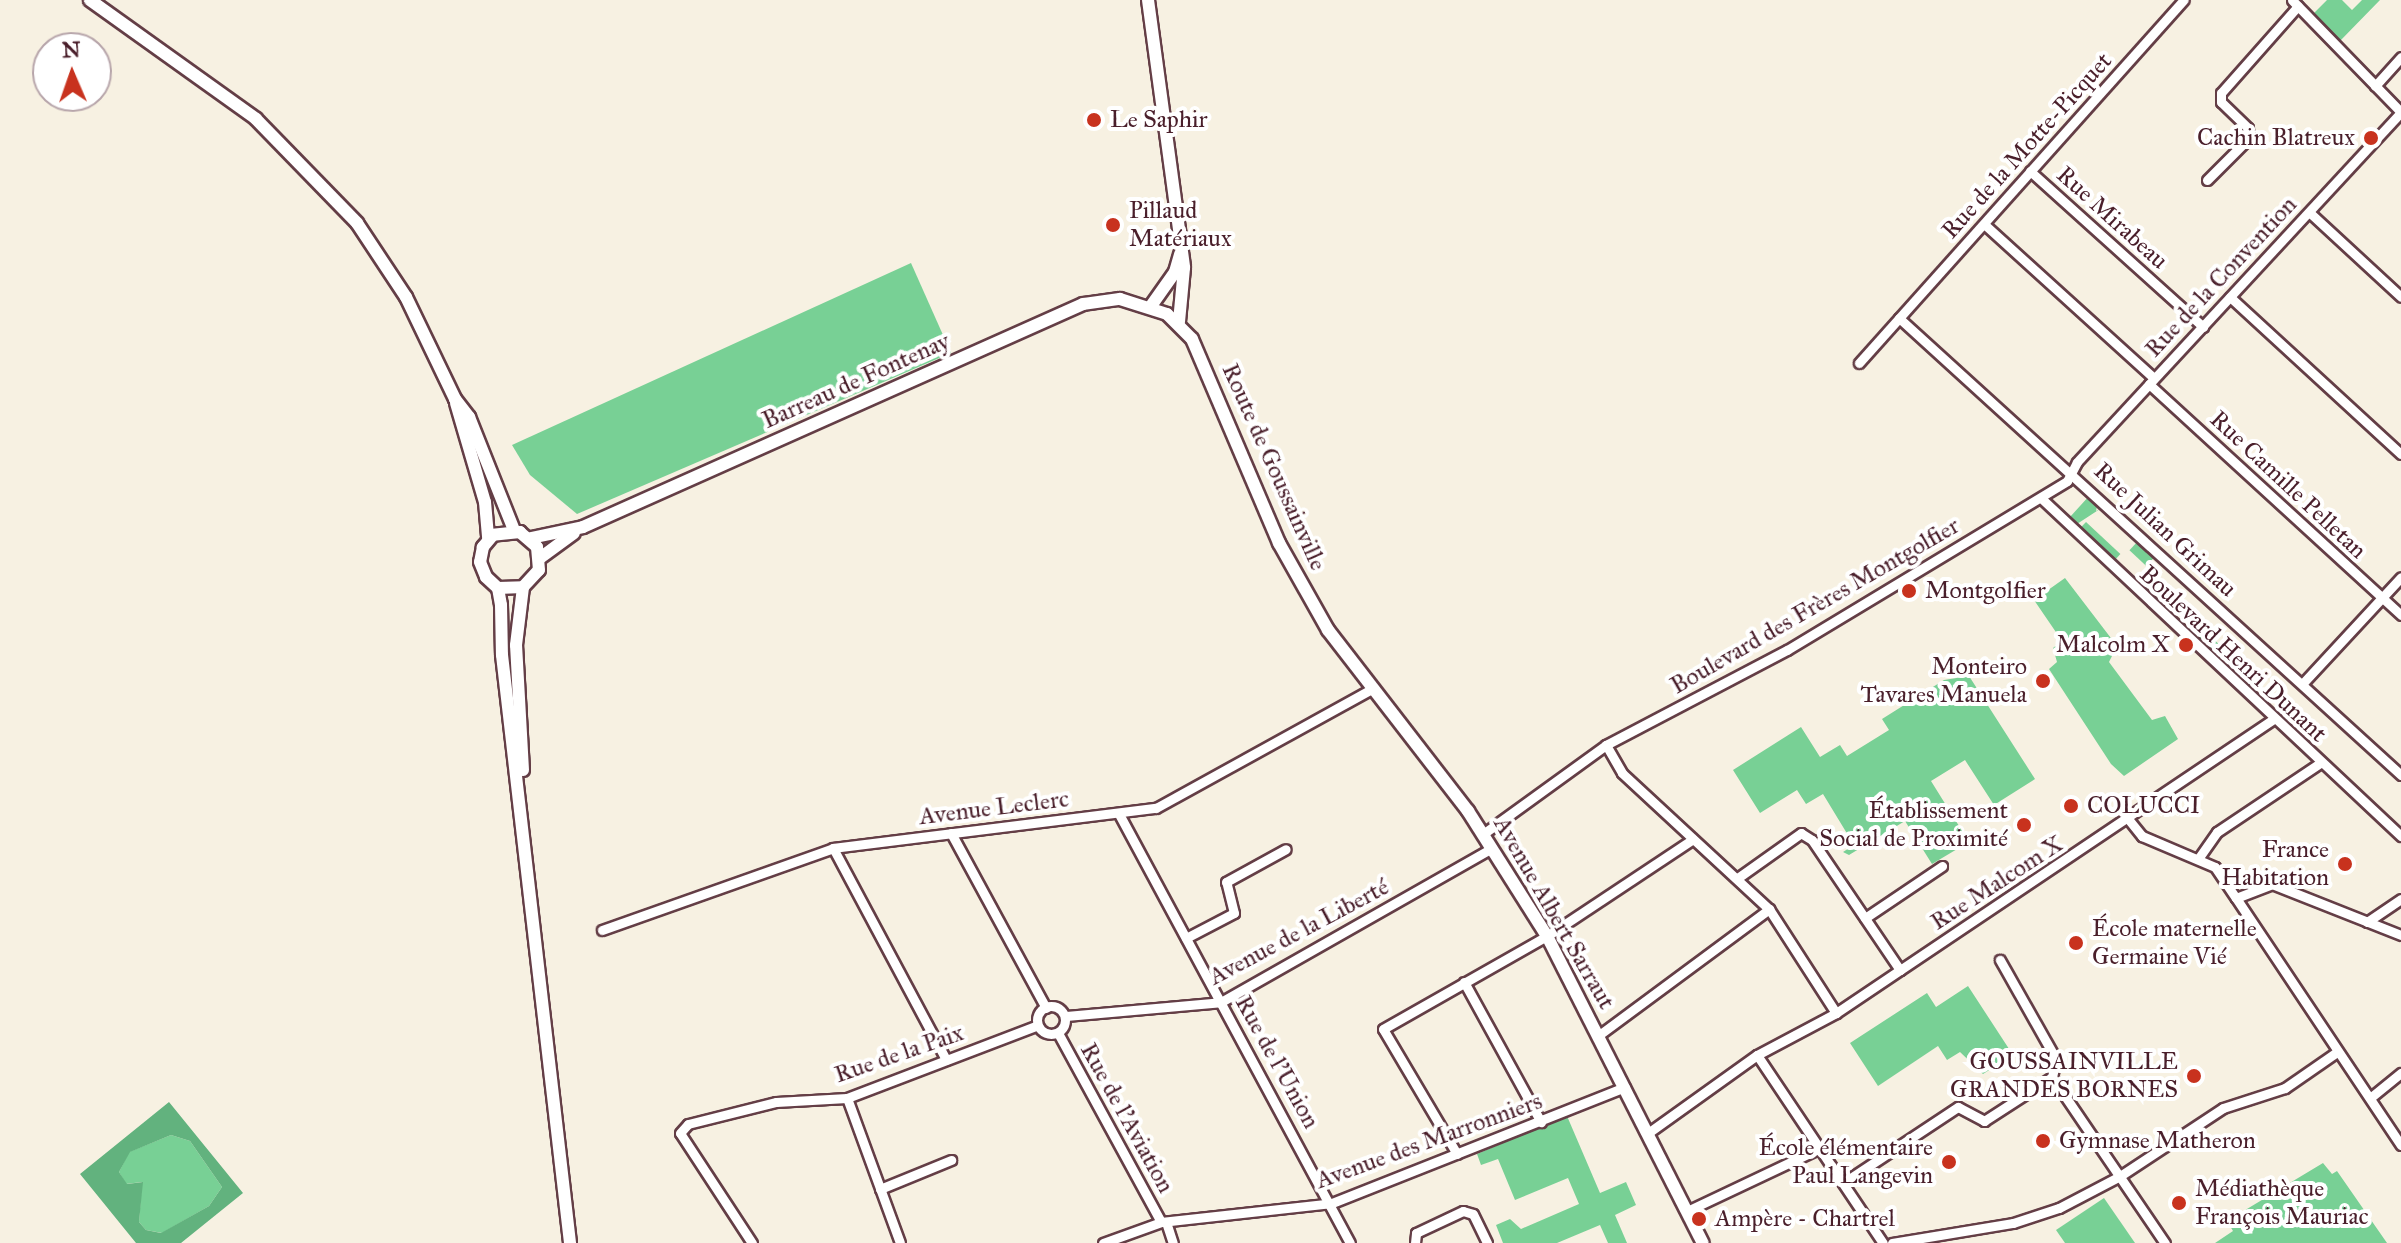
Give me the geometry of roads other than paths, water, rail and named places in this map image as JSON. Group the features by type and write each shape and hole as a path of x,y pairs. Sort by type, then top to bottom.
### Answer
{"street":[{"path":"90,0 256,119 329,190 406,297 455,399 485,502 488,540 480,562 486,577 498,588 570,1243"},
{"path":"1148,0 1185,277 1179,322"},
{"name":"Rue de la Motte-Picquet","path":"1859,363 2184,0"},
{"path":"2207,180 2249,138 2248,128 2221,102 2221,93 2295,3 2401,112"},
{"path":"2375,86 2401,57"},
{"name":"Rue de la Convention","path":"2041,498 2073,471 2401,112"},
{"name":"Rue Mirabeau","path":"2030,171 2203,327"},
{"path":"2309,212 2401,297"},
{"name":"Rue Camille Pelletan","path":"1984,224 2401,615"},
{"path":"1151,306 1175,272 1181,251"},
{"path":"2230,297 2401,454"},
{"name":"Barreau de Fontenay","path":"540,558 583,527 1064,311 1099,300 1151,306"},
{"name":"Route de Goussainville","path":"1151,306 1179,322 1199,351 1279,543 1328,630"},
{"name":"Rue Julian Grimau","path":"1899,318 2073,471 2401,775"},
{"path":"455,399 469,417 514,530 531,538 540,558 536,575 523,587 516,645 526,849"},
{"name":"Boulevard Henri Dunant","path":"2041,498 2401,836"},
{"name":"Boulevard des Frères Montgolfier","path":"1483,834 1606,745 1787,650 2041,498"},
{"name":"Barreau de Fontenay","path":"531,538 583,527"},
{"path":"488,540 514,530"},
{"path":"2303,683 2401,577"},
{"path":"498,588 523,587"},
{"name":"Avenue Albert Sarraut","path":"1328,630 1483,834 1547,936 1703,1243"},
{"name":"Avenue Leclerc","path":"602,930 833,848 1156,808 1190,794 1373,688"},
{"name":"Rue Malcom X","path":"1648,1133 1757,1055 1836,1013 2129,820 2273,719"},
{"path":"1606,745 1622,773 1739,877 1769,909 1836,1013"},
{"path":"2198,859 2217,832 2320,763"},
{"name":"Rue de l'Union","path":"1119,814 1332,1203 1350,1243"},
{"path":"2129,820 2142,836 2215,867 2401,1145"},
{"path":"951,833 1046,1008"},
{"path":"1739,877 1801,833 1812,840 1900,970"},
{"path":"1457,1154 1383,1029 1547,936 1693,839"},
{"path":"833,848 946,1060"},
{"name":"Avenue de la Liberté","path":"1065,1016 1221,1002 1492,848"},
{"path":"1186,938 1234,913 1226,882 1286,849"},
{"path":"1865,918 1942,866"},
{"path":"2236,898 2272,884 2401,935"},
{"path":"2367,922 2401,899"},
{"path":"1599,1035 1769,909"},
{"path":"1843,1183 1958,1107 1984,1121 2052,1077 2056,1059 2000,960"},
{"path":"1464,982 1541,1122"},
{"path":"1046,1008 1059,1009 1065,1016 1058,1033 1044,1032 1038,1025 1046,1008"},
{"name":"Rue de la Paix","path":"752,1243 680,1133 688,1124 776,1102 847,1098 1038,1025"},
{"name":"Rue de l'Aviation","path":"1058,1033 1173,1243"},
{"path":"1892,1243 2013,1223 2059,1208 2120,1176 2223,1108 2285,1088 2337,1052"},
{"path":"1757,1055 1883,1243"},
{"path":"2370,1098 2401,1073"},
{"path":"2052,1077 2165,1243"},
{"name":"Avenue des Marronniers","path":"1103,1243 1164,1222 1332,1203 1625,1087"},
{"path":"847,1098 900,1243"},
{"path":"1687,1211 1820,1148"},
{"path":"880,1189 951,1160"},
{"path":"1415,1243 1416,1233 1463,1211 1473,1214 1487,1243"}],"place":[{"name":"Le Saphir","path":"1094,120"},
{"name":"Cachin Blatreux","path":"2371,138"},
{"name":"Pillaud Matériaux","path":"1113,225"},
{"name":"Montgolfier","path":"1909,591"},
{"name":"Malcolm X","path":"2186,645"},
{"name":"Monteiro Tavares Manuela","path":"2043,681"},
{"name":"COLUCCI","path":"2071,806"},
{"name":"Établissement Social de Proximité","path":"2024,825"},
{"name":"France Habitation","path":"2345,864"},
{"name":"École maternelle Germaine Vié","path":"2076,943"},
{"name":"GOUSSAINVILLE GRANDES BORNES","path":"2194,1076"},
{"name":"Gymnase Matheron","path":"2043,1141"},
{"name":"École élémentaire Paul Langevin","path":"1949,1162"},
{"name":"Médiathèque François Mauriac","path":"2179,1203"},
{"name":"Ampère - Chartrel","path":"1699,1219"}]}
